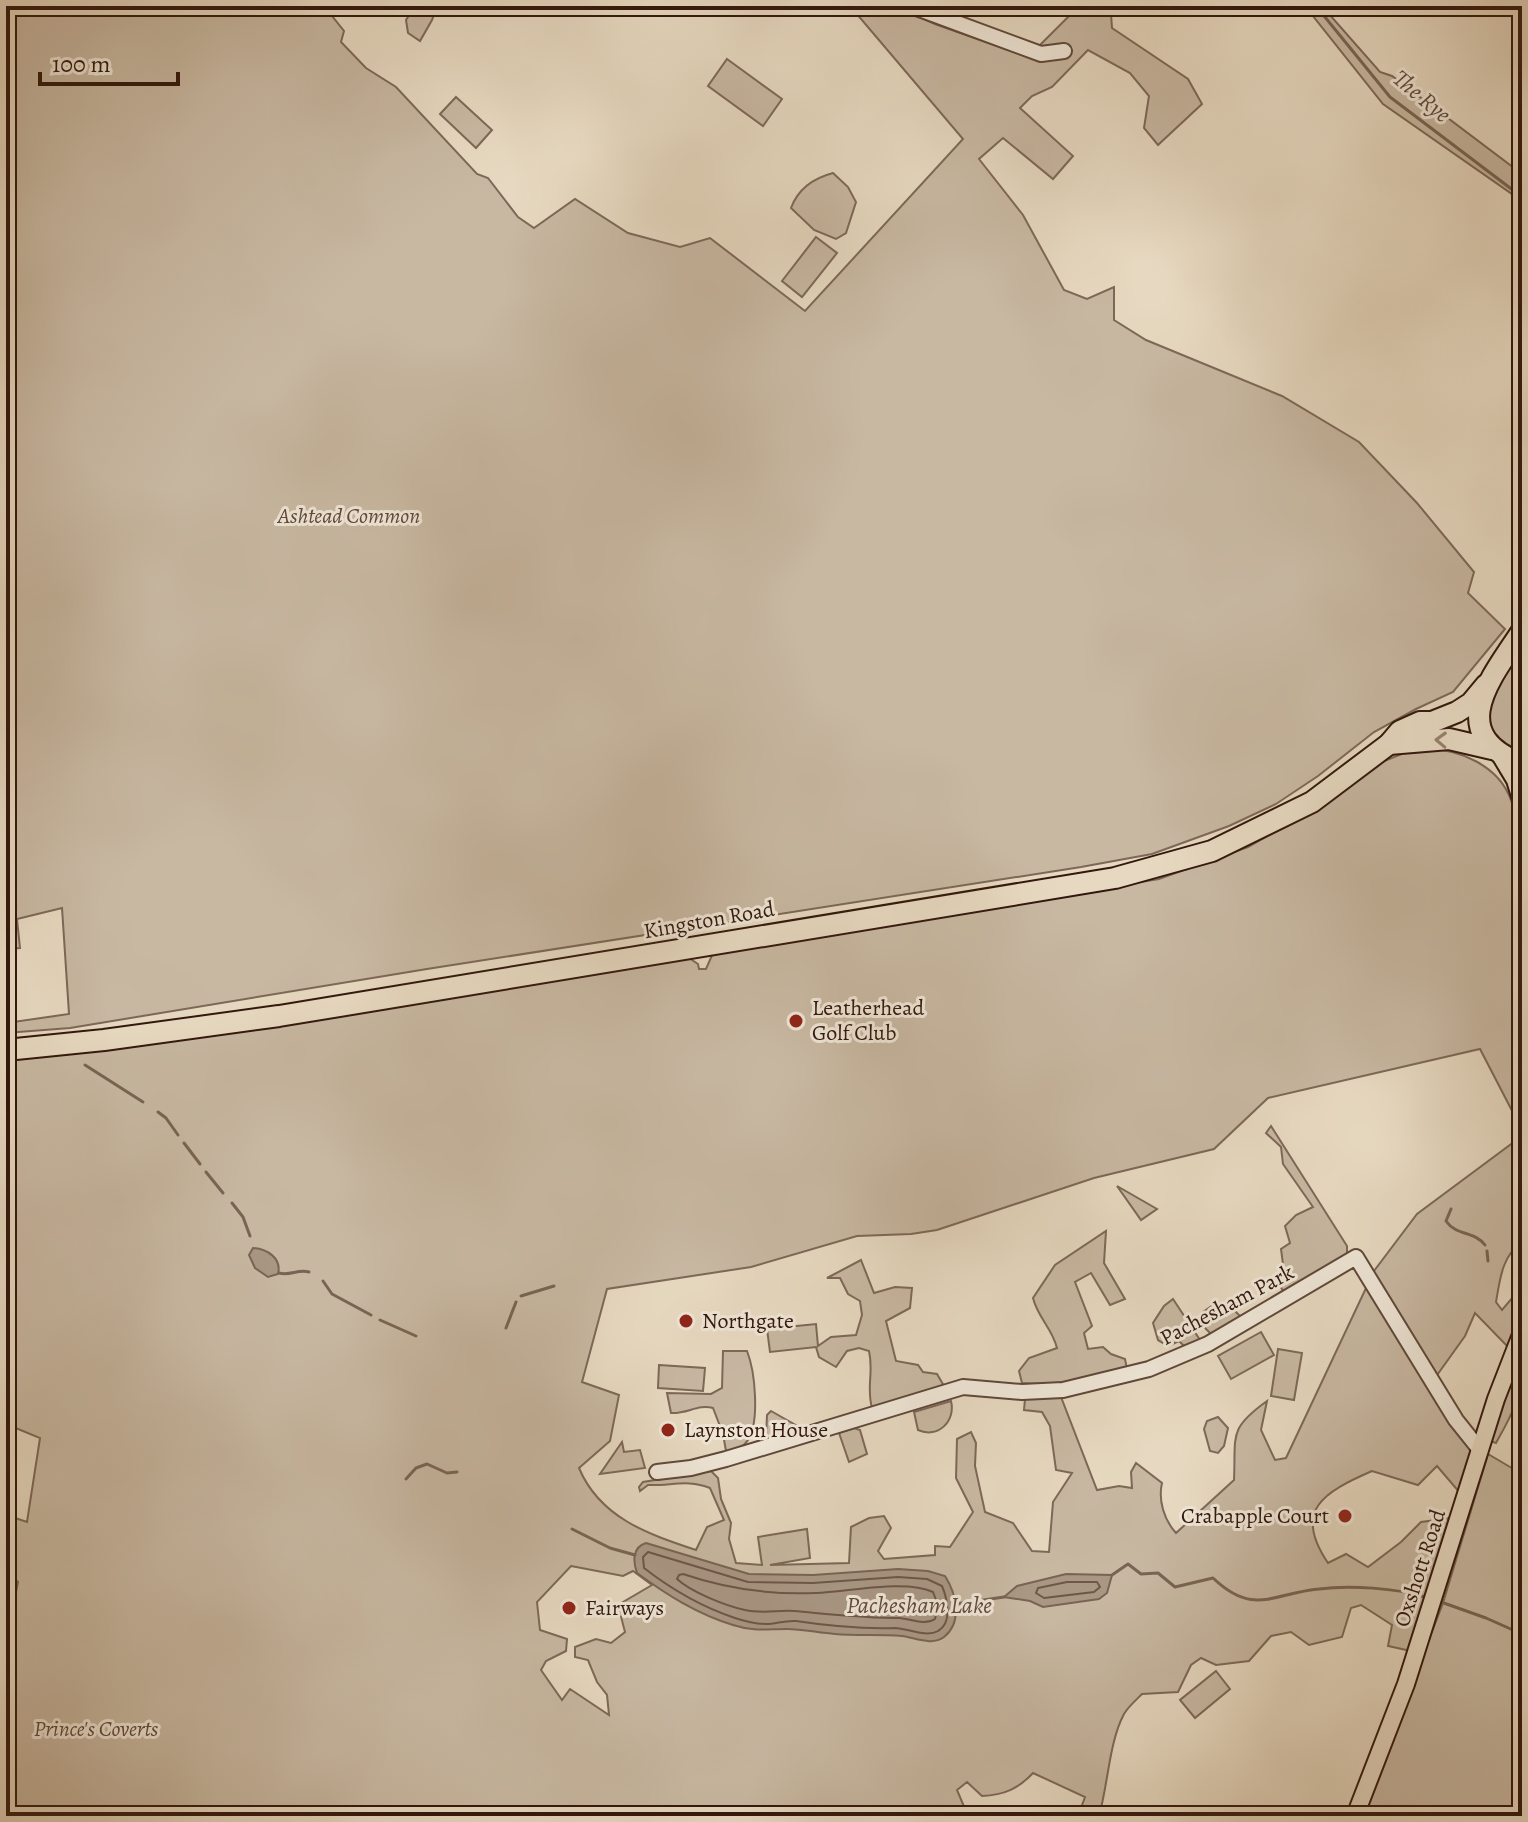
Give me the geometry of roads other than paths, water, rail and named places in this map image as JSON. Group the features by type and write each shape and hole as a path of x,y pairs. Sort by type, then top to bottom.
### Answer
{"highway":[{"path":"1420,722 1452,706 1471,690 1522,621"},
{"path":"1496,752 1480,730 1479,715 1490,679 1522,631"},
{"path":"1490,679 1522,656"},
{"name":"Kingston Road","path":"6,1050 279,1016 1115,878 1212,851 1312,802 1389,744 1400,731 1420,722 1432,722 1471,703 1490,679"},
{"name":"Kingston Road","path":"1389,744 1449,739 1496,752 1522,764"}],"main road":[{"path":"1496,752 1515,780 1522,803"},
{"name":"Oxshott Road","path":"1355,1816 1406,1684 1480,1450 1522,1332"}],"street":[{"path":"911,6 1041,54 1064,51"},
{"name":"Pachesham Park","path":"657,1472 726,1459 963,1387 1022,1392 1063,1390 1149,1369 1208,1344 1356,1257 1456,1420 1480,1450"}],"water":[{"path":"253,1248 263,1250 276,1259 278,1274 268,1277 255,1268 249,1255"},
{"name":"Pachesham Lake","path":"646,1543 749,1574 813,1575 898,1569 928,1571 945,1576 955,1599 956,1616 944,1637 929,1641 902,1636 741,1627 695,1610 637,1573 634,1560 636,1551"},
{"path":"1066,1574 1112,1575 1107,1593 1099,1599 1043,1607 1030,1601 1004,1597 1017,1586"}],"waterway":[{"name":"The Rye","path":"1316,6 1390,97 1522,197"},
{"path":"85,1065 143,1102"},
{"path":"158,1112 178,1135"},
{"path":"184,1143 200,1164"},
{"path":"206,1172 223,1193"},
{"path":"232,1203 243,1217 250,1236"},
{"path":"1451,1209 1446,1221 1450,1226 1476,1237 1485,1245"},
{"path":"1487,1251 1488,1261"},
{"path":"279,1273 309,1272"},
{"path":"323,1281 332,1294 371,1315"},
{"path":"521,1296 554,1286"},
{"path":"506,1328 516,1302"},
{"path":"380,1320 416,1336"},
{"path":"406,1479 416,1468 427,1464 447,1473 457,1472"},
{"path":"572,1529 610,1548 635,1555"},
{"path":"1112,1575 1128,1564 1141,1574 1158,1573 1175,1587 1213,1578 1227,1590 1252,1600 1344,1587 1387,1589 1425,1597"},
{"path":"956,1604 1004,1597"},
{"path":"1441,1602 1522,1634"}],"place":[{"name":"Leatherhead Golf Club","path":"796,1021"},
{"name":"Northgate","path":"686,1321"},
{"name":"Laynston House","path":"668,1430"},
{"name":"Crabapple Court","path":"1345,1516"},
{"name":"Fairways","path":"569,1608"}],"park label":[{"name":"Ashtead Common","path":"349,516"},
{"name":"Prince's Coverts","path":"96,1729"}]}
